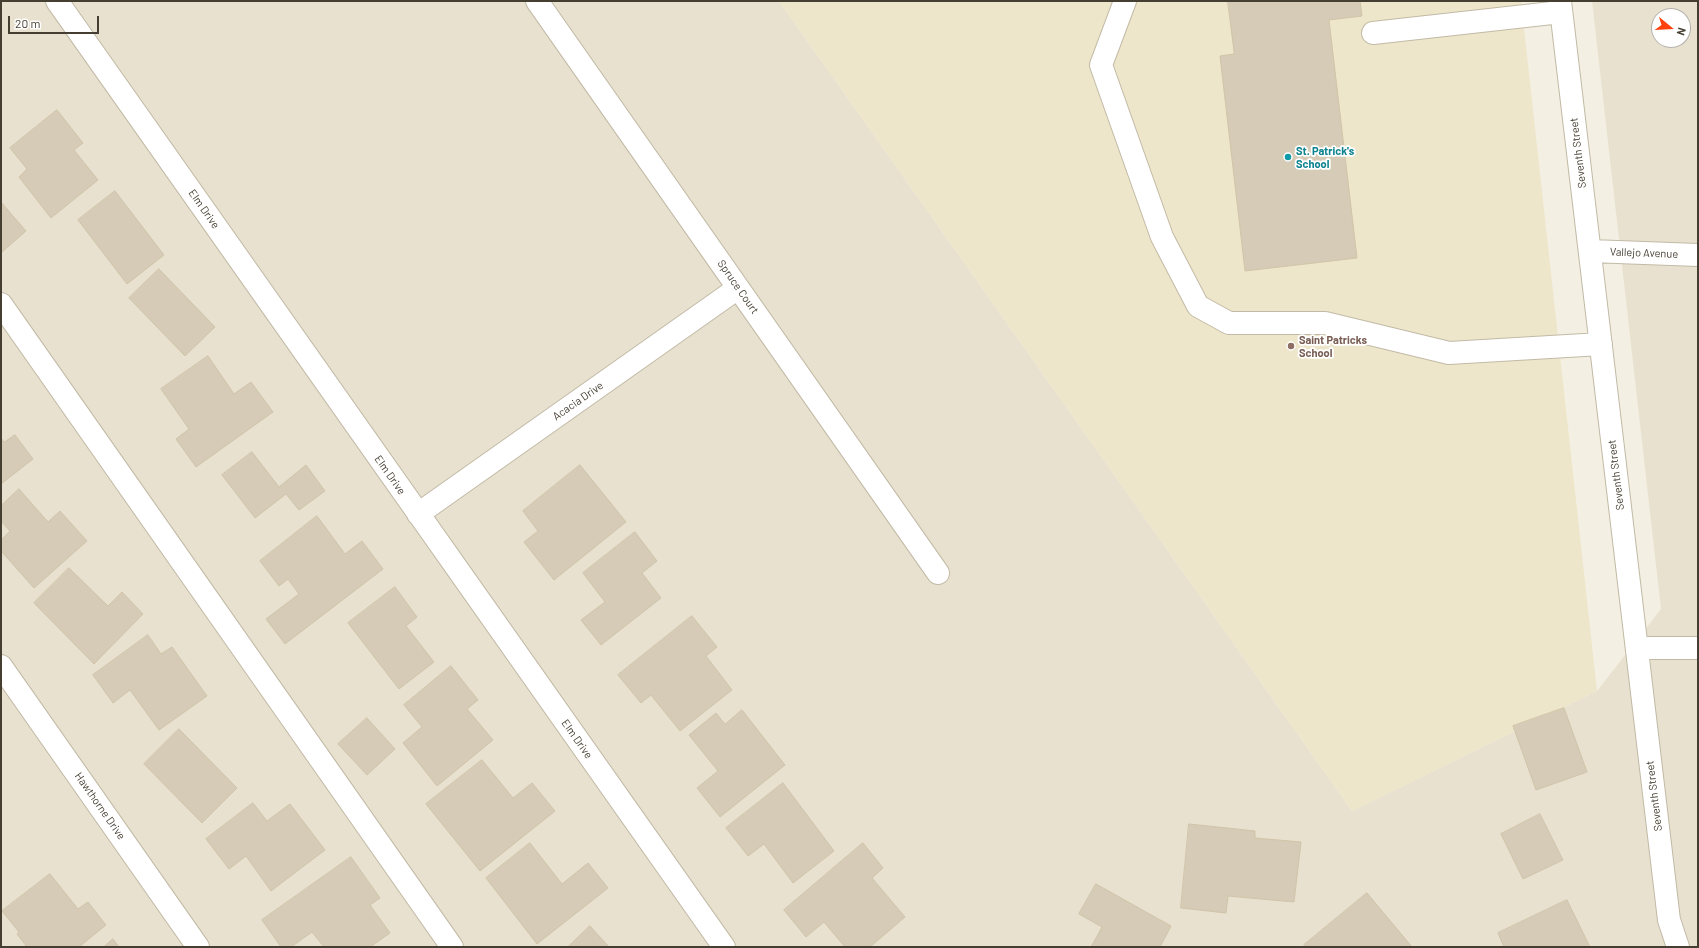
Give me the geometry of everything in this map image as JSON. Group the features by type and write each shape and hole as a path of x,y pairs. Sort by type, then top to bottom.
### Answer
{"street":[{"name":"Elm Drive","path":"57,1 724,947"},
{"name":"Spruce Court","path":"537,1 938,573"},
{"path":"1125,1 1101,65 1162,237 1198,306 1229,323 1325,323 1450,353 1601,344"},
{"path":"1373,33 1561,6"},
{"name":"Seventh Street","path":"1561,6 1668,920 1678,947"},
{"name":"Vallejo Avenue","path":"1590,251 1698,255"},
{"name":"Acacia Drive","path":"418,514 738,288"},
{"path":"1,304 452,947"},
{"path":"1637,648 1698,648"},
{"name":"Hawthorne Drive","path":"1,666 198,947"}],"shaded area":[{"path":"1,1 779,1 1352,811 1597,691 1661,609 1592,1 1698,1 1698,947 1,947"},
{"name":"Saint Patricks School","path":"779,1 1521,1 1597,691 1352,811"}],"building":[{"name":"St. Patrick's School","path":"1228,1 1360,1 1362,16 1329,20 1357,258 1245,271 1220,56 1234,54"},
{"path":"57,110 83,143 74,150 98,180 51,218 19,177 27,169 10,148"},
{"path":"115,191 164,255 127,284 78,220"},
{"path":"1,202 26,231 1,253"},
{"path":"159,269 215,327 185,356 129,298"},
{"path":"208,356 234,394 251,382 273,412 196,467 176,439 189,429 161,389"},
{"path":"15,435 33,459 1,484 1,438 4,442"},
{"path":"252,452 279,487 306,465 325,491 299,510 286,494 255,518 222,475"},
{"path":"580,465 626,522 554,580 524,542 538,531 523,511"},
{"path":"19,489 48,522 60,511 87,541 34,588 1,551 1,540 10,531 1,521 1,506"},
{"path":"317,516 345,554 362,541 383,569 285,644 266,619 299,594 288,579 279,586 260,561"},
{"path":"635,532 657,561 642,573 661,598 601,645 581,620 605,602 583,573"},
{"path":"69,568 108,606 122,592 143,614 94,664 34,603"},
{"path":"395,587 417,617 406,626 434,662 399,689 348,623"},
{"path":"692,616 717,647 706,656 732,690 680,731 651,695 641,703 618,675"},
{"path":"148,635 161,654 172,647 207,696 159,730 130,690 113,703 93,675"},
{"path":"451,666 478,700 467,709 493,740 437,786 403,743 422,727 404,705"},
{"path":"1564,708 1587,772 1536,790 1513,726"},
{"path":"742,710 785,765 720,817 697,788 718,771 689,735 716,713 725,724"},
{"path":"367,718 395,749 367,775 338,744"},
{"path":"179,729 237,788 202,823 144,764"},
{"path":"482,760 513,798 532,783 555,811 480,871 426,804"},
{"path":"783,783 834,851 793,883 764,844 748,856 726,828"},
{"path":"253,803 267,821 290,804 325,850 271,891 246,856 229,869 206,839"},
{"path":"1540,814 1563,860 1523,879 1501,834"},
{"path":"1189,824 1255,831 1255,838 1301,842 1294,902 1228,896 1226,913 1181,908"},
{"path":"530,843 562,884 588,863 608,888 537,944 486,878"},
{"path":"863,843 883,868 872,878 905,917 870,947 845,947 824,922 806,937 784,910"},
{"path":"351,857 380,898 370,905 390,933 370,947 324,947 312,932 291,947 281,947 262,920"},
{"path":"50,874 78,909 88,902 106,925 79,947 27,947 17,934 19,932 2,911"},
{"path":"1096,884 1171,926 1160,947 1091,947 1102,927 1079,914"},
{"path":"1367,893 1412,947 1306,947 1304,945"},
{"path":"1567,900 1590,947 1504,947 1498,933"},
{"path":"590,926 609,947 568,947"},
{"path":"113,939 119,947 104,947"}],"place":[{"name":"St. Patrick's School","path":"1288,157"},
{"name":"Saint Patricks School","path":"1291,346"}]}
